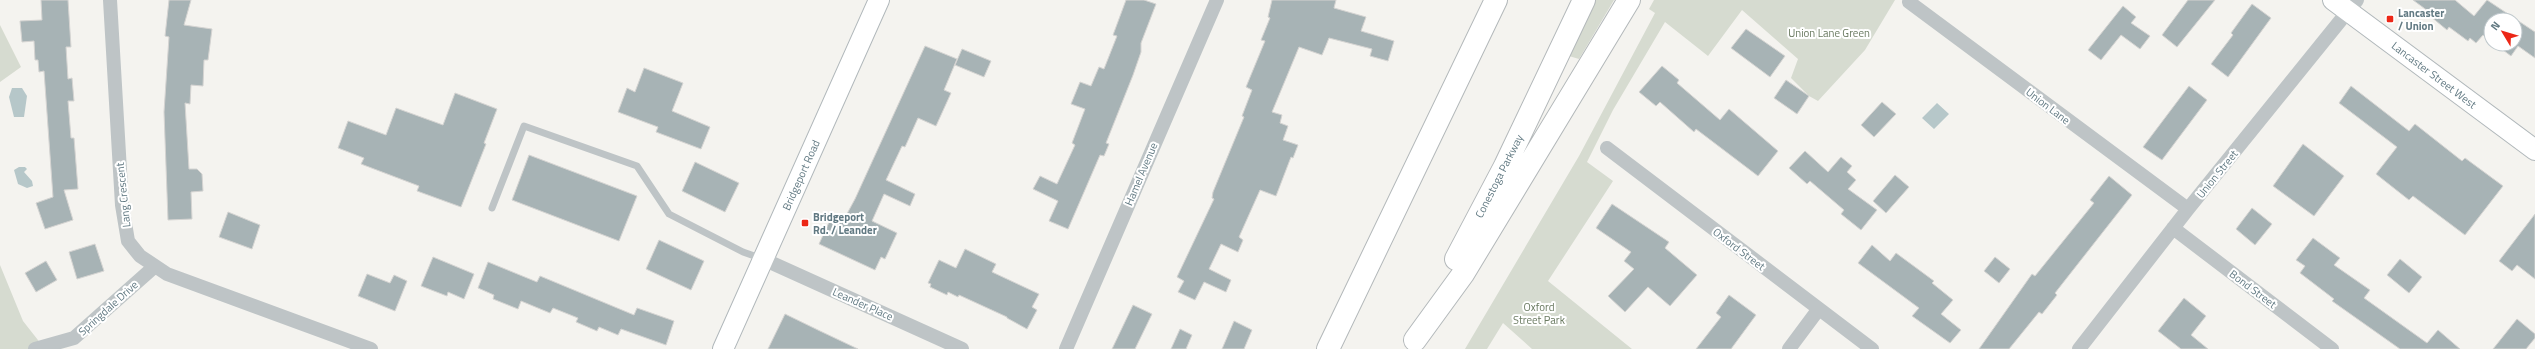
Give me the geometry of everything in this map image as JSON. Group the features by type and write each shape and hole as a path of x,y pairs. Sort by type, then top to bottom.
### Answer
{"highway":[{"path":"1328,349 1496,0"},
{"name":"Conestoga Parkway","path":"1412,344 1505,166 1584,0"},
{"path":"1412,344 1463,274 1629,0"}],"main road":[{"name":"Bridgeport Road","path":"723,349 879,0"},
{"name":"Lancaster Street West","path":"2346,4 2535,150"}],"street":[{"name":"Lang Crescent","path":"110,0 122,205 128,241 140,256 167,274 372,349"},
{"name":"Hamel Avenue","path":"1066,349 1217,0"},
{"name":"Union Lane","path":"1909,2 2188,210"},
{"name":"Union Street","path":"2079,349 2346,4"},
{"name":"Oxford Street","path":"1607,148 1818,310 1872,349"},
{"name":"Bond Street","path":"2173,228 2332,349"},
{"name":"Leander Place","path":"763,259 962,349"},
{"name":"Springdale Drive","path":"35,349 74,338 154,266"},
{"path":"1789,349 1818,310"}],"lane":[{"path":"492,208 524,126 636,166 669,214 743,252 763,259"}],"green space":[{"path":"1595,0 1614,0 1579,59 1569,56"},
{"path":"1654,0 1895,0 1865,50 1818,101 1809,96 1791,78 1798,59 1742,10 1708,56 1665,22 1613,110 1587,162 1613,181 1548,281 1632,349 1532,349 1503,323 1487,349 1465,349 1579,156 1655,13 1649,9"},
{"path":"0,25 21,67 0,82"},
{"path":"0,265 23,321 45,349 0,349"}],"shaded area":[{"path":"12,88 22,88 27,96 24,117 14,117 9,97"},
{"path":"1937,103 1949,114 1934,129 1922,118"},
{"path":"19,167 25,167 27,169 24,172 32,181 33,186 27,188 18,184 14,170"}],"building":[{"path":"41,0 68,0 71,47 66,47 68,79 72,78 74,101 68,101 71,138 74,138 78,189 64,190 73,220 45,229 36,203 53,197 44,71 39,72 38,60 35,60 34,41 22,42 20,21 42,20"},
{"path":"169,0 191,0 184,25 212,29 208,60 204,60 203,86 191,85 190,104 185,103 189,169 197,169 202,174 203,191 191,192 192,219 168,220 164,112 169,37 165,36"},
{"path":"1126,0 1144,0 1156,4 1141,43 1141,52 1133,75 1106,143 1109,144 1104,156 1100,155 1068,229 1049,221 1058,201 1033,189 1040,176 1057,184 1075,145 1072,143 1085,109 1071,104 1080,82 1091,86 1099,67 1104,69 1117,36 1113,35"},
{"path":"1272,0 1336,0 1334,8 1366,17 1361,31 1394,41 1388,61 1370,56 1372,49 1329,38 1322,55 1299,47 1272,112 1282,115 1280,123 1288,126 1283,140 1298,145 1293,158 1291,157 1276,196 1260,190 1239,237 1243,240 1238,252 1221,244 1209,269 1231,280 1226,292 1204,282 1195,300 1178,292 1184,281 1177,277 1214,199 1212,198 1213,192 1244,117 1242,116 1252,90 1246,87 1265,41 1261,40 1270,18 1268,17"},
{"path":"2188,0 2215,0 2177,47 2162,35"},
{"path":"2413,0 2455,0 2474,16 2487,0 2505,12 2483,12 2483,35 2476,43 2470,38 2468,41 2449,27 2447,30 2430,16 2432,14"},
{"path":"2252,4 2271,18 2228,77 2211,64 2233,35 2231,33"},
{"path":"2123,6 2136,17 2131,23 2150,36 2140,49 2121,35 2101,60 2088,50"},
{"path":"2523,24 2535,32 2535,58 2523,50"},
{"path":"1746,29 1785,56 1770,77 1731,48"},
{"path":"925,46 957,59 944,90 951,93 936,126 918,118 905,147 902,146 886,180 915,194 910,206 884,194 872,221 897,233 885,259 881,257 875,270 819,244 831,218 842,223 855,199"},
{"path":"962,49 991,61 984,77 955,65"},
{"path":"2506,52 2514,52 2511,56"},
{"path":"1662,66 1679,80 1677,83 1720,120 1729,109 1778,151 1758,176 1696,129 1694,132 1660,102 1656,106 1639,92"},
{"path":"644,68 683,83 672,111 710,127 701,149 656,132 658,127 618,112 627,88 635,92"},
{"path":"1786,80 1809,96 1797,114 1774,98"},
{"path":"2189,86 2207,100 2162,160 2143,147"},
{"path":"2351,86 2409,131 2415,124 2462,161 2465,158 2503,186 2465,235 2413,196 2409,200 2376,174 2397,147 2339,103"},
{"path":"455,93 497,109 484,143 486,144 461,207 417,191 419,186 361,164 364,158 338,148 348,121 386,135 396,108 443,125"},
{"path":"1882,102 1896,114 1874,137 1861,125"},
{"path":"2303,144 2344,176 2314,216 2273,186"},
{"path":"1805,151 1828,172 1841,157 1852,166 1847,172 1856,180 1848,189 1877,210 1861,230 1841,214 1844,210 1810,181 1807,184 1789,168"},
{"path":"529,155 637,196 619,241 512,200"},
{"path":"695,162 739,183 725,212 682,191"},
{"path":"1895,175 1909,187 1886,213 1873,201"},
{"path":"2109,176 2132,195 2055,293 2057,295 2042,314 2039,312 2009,349 1979,349 2032,274 2035,276 2094,203 2090,200"},
{"path":"1612,204 1669,242 1665,248 1697,275 1670,306 1648,287 1625,312 1608,296 1634,269 1624,261 1631,252 1596,228"},
{"path":"2252,208 2272,224 2255,245 2236,229"},
{"path":"228,212 260,225 252,249 219,237"},
{"path":"2535,214 2535,279 2517,265 2512,271 2499,261"},
{"path":"2313,238 2340,258 2334,265 2370,290 2364,298 2427,343 2438,330 2460,349 2400,349 2332,301 2334,299 2300,273 2305,266 2296,260"},
{"path":"659,240 704,261 691,290 646,269"},
{"path":"95,244 104,271 77,279 69,252"},
{"path":"1872,245 1890,261 1896,253 1934,281 1932,283 1953,300 1941,314 1961,330 1950,343 1912,316 1919,308 1858,263"},
{"path":"965,249 996,264 992,272 1039,294 1032,307 1037,310 1027,329 1007,317 959,295 958,297 948,292 947,295 930,287 931,284 928,283 939,260 956,268"},
{"path":"433,257 474,274 464,299 448,292 447,296 421,286"},
{"path":"1995,257 2010,269 1999,283 1984,271"},
{"path":"2400,259 2422,277 2409,293 2387,275"},
{"path":"46,261 57,280 36,292 25,273"},
{"path":"488,262 537,282 540,276 634,315 637,308 674,321 666,345 621,329 618,335 599,327 597,331 576,322 578,318 553,308 550,313 521,301 518,309 493,299 494,295 478,288"},
{"path":"367,274 390,283 394,275 407,281 395,311 358,296"},
{"path":"1729,295 1756,315 1731,349 1696,349 1721,317 1716,313"},
{"path":"2184,298 2206,316 2191,335 2208,349 2181,349 2158,331"},
{"path":"1133,305 1152,314 1135,349 1112,349"},
{"path":"785,314 820,331 858,349 768,349"},
{"path":"2517,319 2535,334 2535,338 2526,349 2493,349"},
{"path":"1234,321 1252,330 1244,349 1222,349"},
{"path":"1180,329 1192,335 1186,349 1171,349"}],"place":[{"name":"Lancaster / Union","path":"2390,19"},
{"name":"Bridgeport Rd. / Leander","path":"805,223"}],"park label":[{"name":"Union Lane Green","path":"1829,33"},
{"name":"Oxford Street Park","path":"1539,313"}]}
